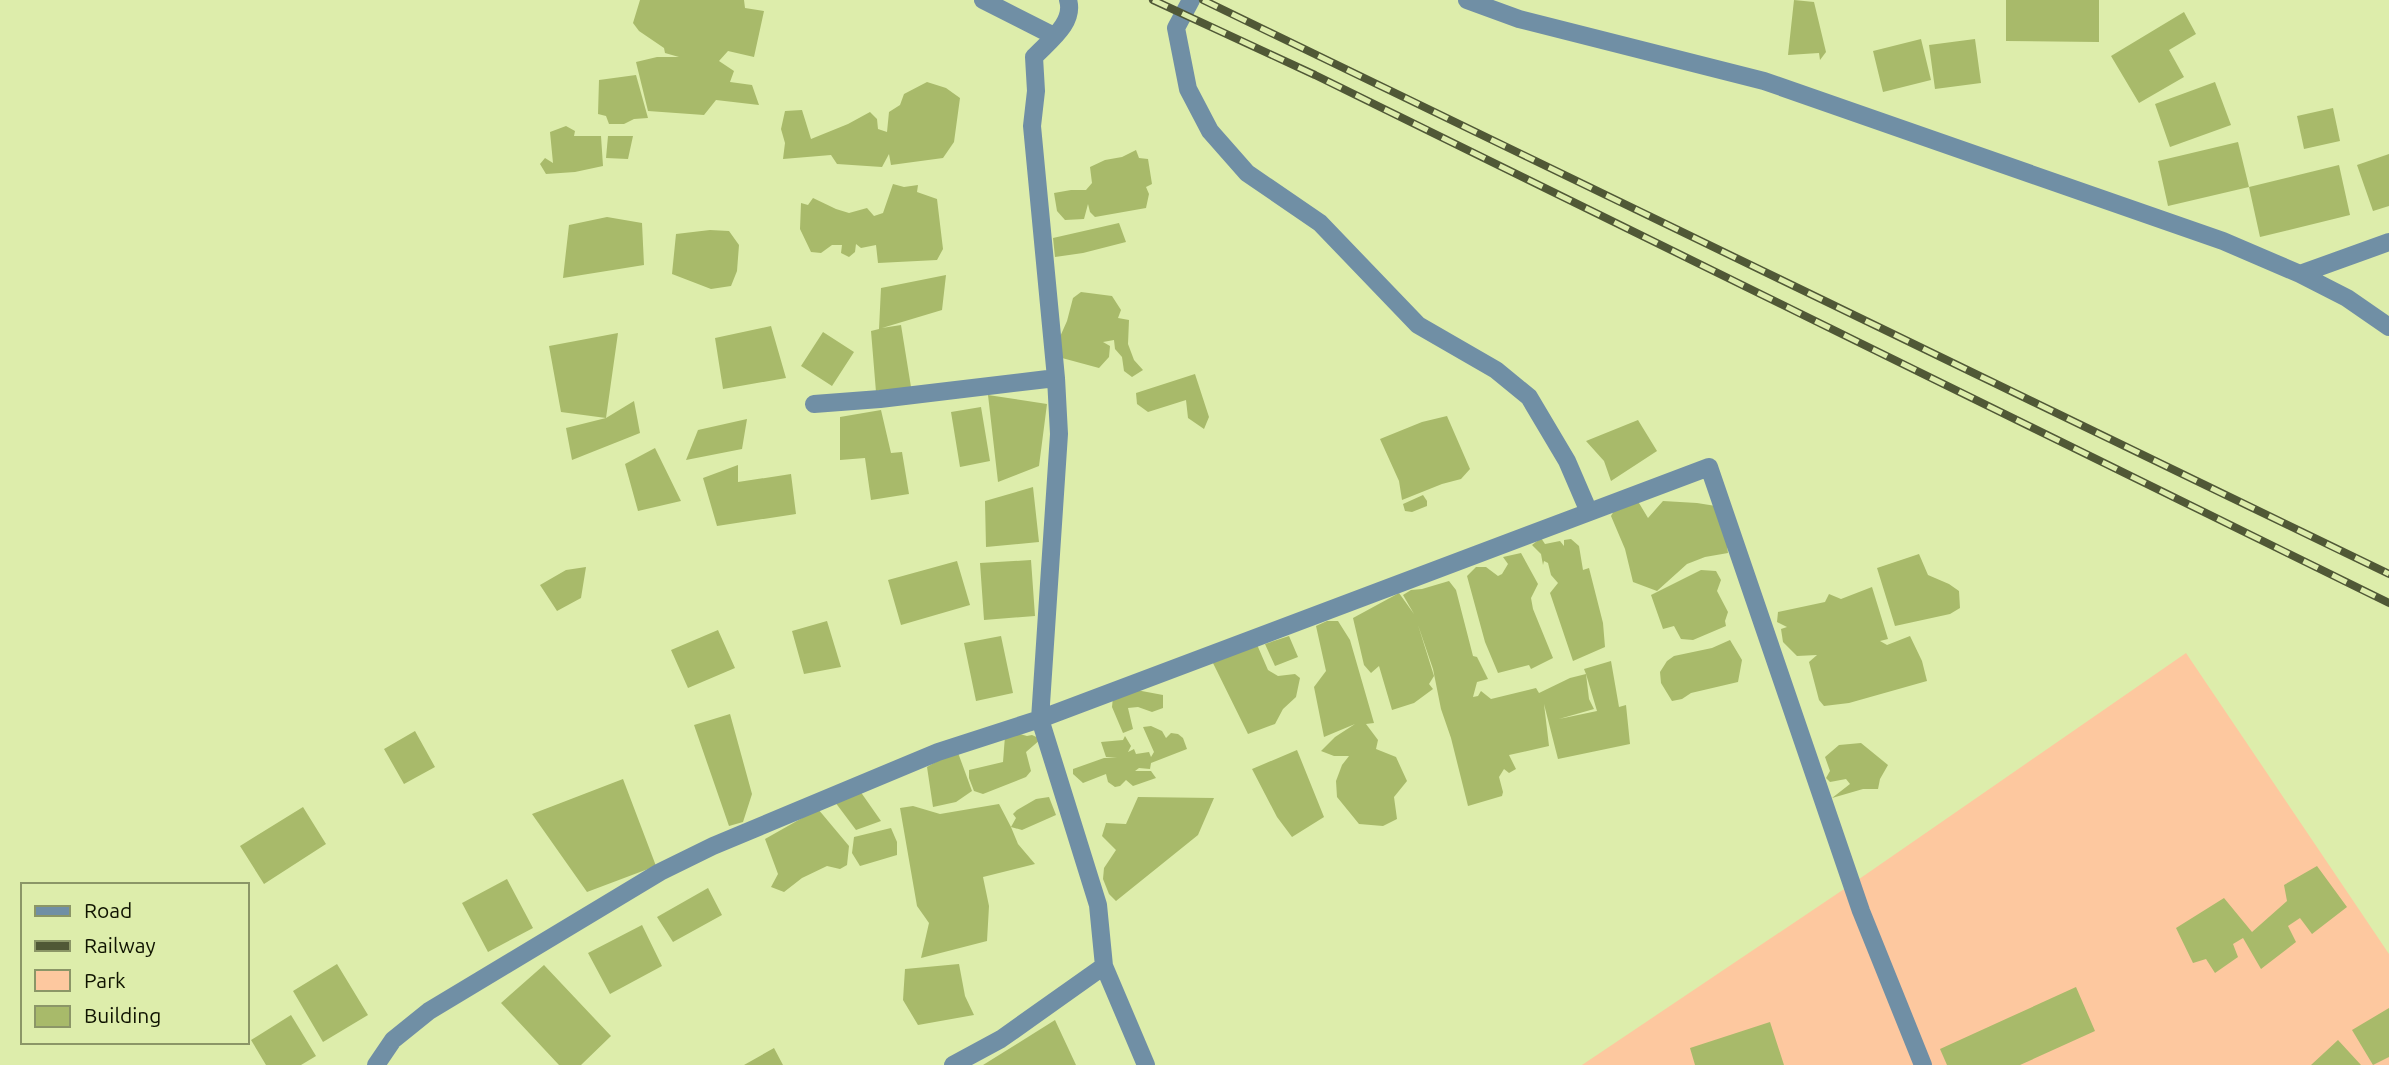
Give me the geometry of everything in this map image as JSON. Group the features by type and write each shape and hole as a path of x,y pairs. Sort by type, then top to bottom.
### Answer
{"street":[{"path":"983,0 1054,36"},
{"path":"1068,0 1071,10 1066,22 1034,57 1036,91 1032,126 1059,434 1040,719 1098,905 1104,966 1146,1065"},
{"path":"1191,0 1177,28 1188,89 1209,131 1247,173 1320,223 1418,325 1496,370 1529,397 1567,461 1589,512"},
{"path":"1467,0 1519,19 1764,81 2223,241 2300,274 2347,298 2389,327"},
{"path":"2300,274 2389,242"},
{"path":"814,404 1056,378"},
{"path":"376,1065 393,1040 429,1011 660,872 713,846 938,752 1040,719 1709,467 1861,911 1923,1065"},
{"path":"953,1065 1001,1039 1104,966"}],"green space":[{"path":"2186,653 2389,954 2389,1065 1930,1065 1913,1017 1929,1065 1582,1065 1865,875"}],"building":[{"path":"640,0 744,0 745,8 764,11 754,57 728,51 719,61 734,71 730,82 752,85 759,105 716,100 704,115 648,111 636,62 657,57 679,57 665,53 664,48 639,31 633,23"},
{"path":"1794,0 1814,2 1826,52 1820,60 1819,53 1788,55"},
{"path":"2006,0 2099,0 2099,42 2006,41"},
{"path":"2184,12 2196,34 2169,50 2184,77 2139,103 2111,56"},
{"path":"1921,39 1931,80 1883,92 1873,51"},
{"path":"1975,39 1981,83 1935,89 1929,45"},
{"path":"636,75 648,118 634,119 624,124 609,124 606,116 598,114 599,80"},
{"path":"927,82 946,88 960,98 954,142 943,158 891,165 889,154 882,167 837,164 831,155 783,159 785,143 781,129 785,111 802,110 811,139 870,112 877,119 878,129 887,132 889,112 900,105 904,94"},
{"path":"2215,82 2231,125 2170,147 2155,104"},
{"path":"2333,108 2340,141 2304,149 2297,116"},
{"path":"566,126 575,131 574,136 601,136 603,166 546,174 540,164 545,158 553,163 550,132"},
{"path":"608,136 633,136 628,159 606,158"},
{"path":"2238,142 2249,187 2168,206 2158,161"},
{"path":"1136,150 1139,158 1148,159 1152,184 1146,187 1149,194 1146,208 1095,217 1088,204 1084,219 1065,220 1057,211 1054,193 1086,190 1092,183 1090,167"},
{"path":"2389,154 2389,206 2373,211 2357,165"},
{"path":"2339,165 2350,215 2260,237 2249,187"},
{"path":"893,184 904,187 918,185 917,192 937,199 943,249 937,260 878,263 876,245 861,248 856,244 855,252 849,257 841,253 842,245 832,245 821,253 811,252 800,229 801,203 808,205 813,198 849,213 867,208 874,216 883,213"},
{"path":"607,217 642,223 644,265 563,278 569,225"},
{"path":"1119,223 1126,242 1055,257 1053,238"},
{"path":"729,231 739,245 737,271 731,286 711,289 672,274 676,234"},
{"path":"946,275 942,310 882,328 901,325 911,387 876,392 871,331 879,329 881,288"},
{"path":"1081,292 1112,296 1121,310 1118,318 1129,320 1128,344 1134,360 1143,370 1132,377 1124,371 1122,357 1115,349 1114,340 1103,342 1110,346 1109,357 1099,368 1062,358 1059,339 1073,298"},
{"path":"771,326 786,378 723,389 715,338"},
{"path":"823,332 854,352 832,386 801,366"},
{"path":"618,333 606,418 561,412 549,346"},
{"path":"1195,374 1209,417 1204,429 1188,418 1186,400 1148,412 1137,404 1136,393"},
{"path":"988,395 1047,404 1039,466 998,482"},
{"path":"634,401 640,433 572,460 566,428 606,418"},
{"path":"981,407 990,461 960,467 951,412"},
{"path":"881,410 891,453 902,452 909,494 871,500 865,458 840,460 840,417"},
{"path":"1447,416 1470,469 1461,479 1402,500 1399,481 1380,439 1422,422"},
{"path":"747,419 742,449 686,460 698,430"},
{"path":"1638,420 1657,451 1611,481 1604,461 1586,441"},
{"path":"655,448 681,501 638,511 625,464"},
{"path":"738,465 738,482 791,474 796,514 717,526 703,478"},
{"path":"1033,487 1039,542 986,547 985,501"},
{"path":"1423,495 1427,506 1412,512 1405,511 1403,504"},
{"path":"1636,498 1648,518 1663,501 1722,507 1728,553 1687,564 1657,591 1633,582 1625,549 1611,516 1618,504"},
{"path":"1541,538 1545,544 1560,541 1564,546 1564,540 1571,539 1579,546 1583,570 1589,568 1603,623 1605,647 1573,661 1550,593 1558,583 1551,575 1548,563 1544,561 1543,565 1541,554 1532,545"},
{"path":"1521,553 1538,584 1531,598 1533,609 1553,658 1531,669 1529,665 1498,673 1485,642 1467,576 1476,567 1486,567 1498,576 1508,564 1503,557"},
{"path":"1919,554 1928,575 1959,591 1960,608 1950,614 1895,626 1877,568"},
{"path":"1031,560 1035,616 984,620 980,563"},
{"path":"957,561 970,605 901,625 888,580"},
{"path":"586,567 581,598 557,611 540,585 566,570"},
{"path":"1701,570 1716,571 1721,580 1717,591 1728,612 1726,626 1693,640 1681,639 1674,626 1663,629 1651,595"},
{"path":"1449,581 1456,590 1473,656 1477,657 1488,679 1477,682 1473,697 1478,696 1481,691 1491,699 1536,688 1539,693 1570,678 1586,674 1584,669 1611,661 1619,707 1626,705 1630,744 1558,759 1544,704 1549,746 1509,755 1516,769 1509,773 1504,769 1499,777 1502,796 1468,806 1441,709 1433,669 1418,625 1434,676 1429,684 1433,689 1414,703 1392,710 1379,666 1371,673 1364,665 1353,618 1399,593 1414,614 1403,595 1411,590","holes":["1586,674 1597,711 1559,719 1594,709 1589,699"]},
{"path":"1872,587 1888,639 1880,641 1887,645 1910,636 1922,661 1927,681 1849,703 1824,706 1819,700 1809,662 1817,655 1797,656 1783,642 1781,629 1787,627 1777,622 1778,612 1825,602 1829,594 1841,599"},
{"path":"827,621 841,667 804,674 792,631"},
{"path":"1327,621 1338,621 1350,640 1374,723 1366,724 1378,740 1376,749 1396,757 1407,781 1394,797 1397,819 1383,826 1359,824 1337,797 1336,781 1349,756 1334,756 1321,751 1335,737 1355,724 1324,737 1314,687 1326,671 1316,626"},
{"path":"718,630 735,668 688,688 671,650"},
{"path":"1001,636 1013,693 976,701 964,643"},
{"path":"1289,636 1298,657 1275,666 1265,644"},
{"path":"1255,640 1268,670 1278,676 1295,674 1300,678 1296,697 1283,709 1275,724 1248,734 1211,659"},
{"path":"1730,640 1742,660 1738,682 1691,693 1672,701 1661,683 1660,672 1667,661 1674,656 1712,648"},
{"path":"1131,689 1163,695 1163,708 1152,712 1138,707 1128,708 1133,729 1123,733 1112,707 1113,697"},
{"path":"730,714 752,794 743,822 729,826 694,725"},
{"path":"1151,726 1162,731 1166,738 1171,733 1178,734 1183,738 1187,749 1151,763 1150,769 1139,768 1135,771 1151,771 1156,778 1133,786 1126,780 1115,787 1108,782 1106,774 1083,783 1073,774 1073,769 1104,758 1117,758 1106,757 1101,742 1123,740 1125,736 1131,746 1128,752 1134,749 1136,754 1149,752 1151,757 1154,752 1143,727"},
{"path":"415,731 435,767 404,784 384,749"},
{"path":"1016,733 1041,739 1026,752 1031,771 1026,777 983,794 974,791 969,770 1003,762 1005,736"},
{"path":"1861,743 1888,765 1878,789 1863,789 1832,798 1850,784 1846,779 1830,782 1826,778 1830,771 1825,757 1839,745"},
{"path":"957,750 972,791 956,802 933,807 927,767"},
{"path":"1297,750 1324,817 1292,837 1277,817 1252,769"},
{"path":"623,779 656,866 587,892 532,814"},
{"path":"860,791 881,821 856,830 835,802"},
{"path":"1049,797 1056,815 1022,830 1011,827 1016,818 1013,814 1017,810 1036,799"},
{"path":"1138,797 1214,798 1198,835 1116,901 1109,894 1103,879 1104,868 1116,850 1102,836 1106,823 1126,824"},
{"path":"999,804 1018,844 1035,864 983,877 989,906 987,941 921,958 929,923 917,906 900,808 913,806 940,814"},
{"path":"303,807 326,844 264,884 240,846"},
{"path":"818,809 849,846 847,865 840,869 827,866 802,878 784,892 771,887 778,874 765,839"},
{"path":"891,828 897,842 897,855 860,866 852,853 854,837"},
{"path":"2317,866 2347,907 2312,934 2300,918 2288,926 2296,942 2261,969 2243,938 2233,944 2238,957 2215,973 2206,959 2193,963 2176,928 2224,898 2252,932 2287,901 2284,885"},
{"path":"507,879 533,928 488,952 462,903"},
{"path":"708,888 722,915 673,942 657,917"},
{"path":"642,925 662,966 610,994 588,953"},
{"path":"337,964 368,1015 323,1042 293,991"},
{"path":"959,964 965,996 974,1015 918,1025 903,1000 905,969"},
{"path":"544,965 611,1036 581,1065 559,1065 501,1003"},
{"path":"2076,987 2095,1031 2020,1065 1947,1065 1940,1049"},
{"path":"2389,1008 2389,1057 2373,1065 2352,1030"},
{"path":"291,1015 316,1056 301,1065 266,1065 251,1040"},
{"path":"1055,1020 1076,1065 983,1065"},
{"path":"1770,1022 1784,1065 1695,1065 1690,1048"},
{"path":"2338,1040 2361,1065 2311,1065"},
{"path":"774,1048 783,1065 744,1065"}],"railway":[{"path":"1153,0 1315,75 2389,603"},
{"path":"1203,0 2389,574"}]}
